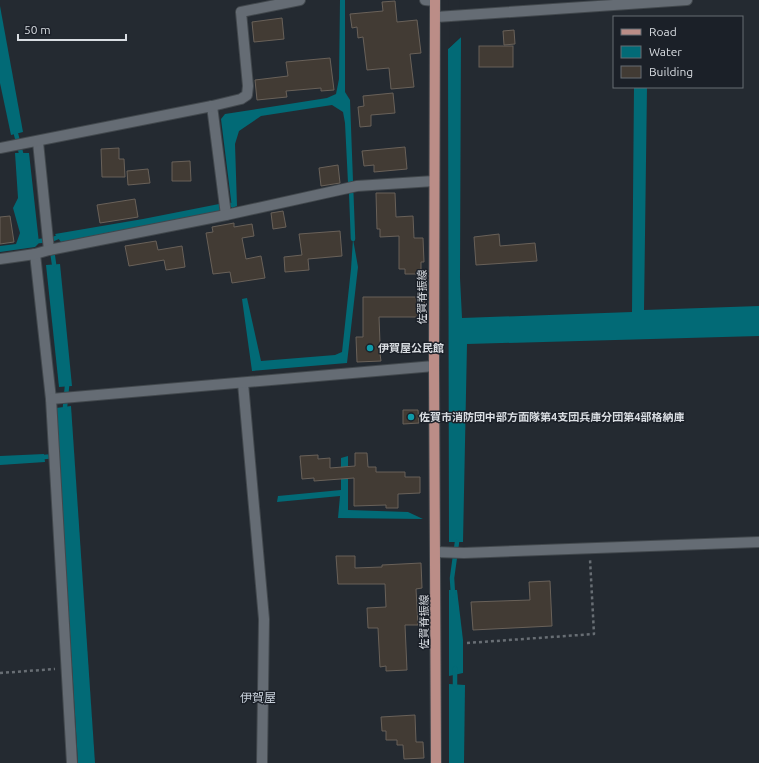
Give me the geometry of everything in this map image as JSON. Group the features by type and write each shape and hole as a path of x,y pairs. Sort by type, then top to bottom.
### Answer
{"main road":[{"name":"佐賀脊振線","path":"432,0 436,17 434,366 440,552 436,763"}],"street":[{"path":"5,147 38,142 241,99 247,95 248,86 241,12 300,0"},
{"path":"436,17 687,0"},
{"path":"212,106 226,215"},
{"path":"38,142 49,250"},
{"path":"0,259 35,254 67,246 226,215 357,186 434,181"},
{"path":"35,254 55,398 54,450 72,763"},
{"path":"55,398 434,366"},
{"path":"243,382 264,619 262,763"},
{"path":"440,552 464,553 759,542"}],"path":[{"path":"467,643 594,634 590,548"},
{"path":"0,673 66,668"}],"water":[{"path":"340,0 345,0 345,92 350,100 353,181 348,183 345,123 343,112 332,105 261,116 239,131 235,144 237,206 232,208 221,119 225,114 327,98 336,94 339,79"},
{"path":"0,6 23,132 11,135 0,83"},
{"path":"461,37 460,278 462,318 632,312 634,88 647,88 644,310 759,306 759,336 467,344 463,542 449,542 448,49"},
{"path":"15,153 29,153 39,243 35,247 0,252 0,246 16,244 20,233 13,208 18,198"},
{"path":"219,204 219,211 113,233 61,242 55,234 143,219"},
{"path":"353,239 358,267 347,363 252,371 242,299 247,298 261,361 335,355 342,352"},
{"path":"60,264 72,386 59,387 46,265"},
{"path":"71,406 95,763 78,763 56,408"},
{"path":"44,454 45,462 0,465 0,456"},
{"path":"348,456 348,510 408,512 423,519 338,518 340,496 277,502 278,496 341,490 341,458"},
{"path":"449,590 457,590 463,640 463,673 449,676"},
{"path":"449,684 465,685 464,763 449,763"}],"pier":[{"path":"448,0 459,0 460,36 462,36 448,49 450,45"}],"building":[{"path":"395,1 397,22 417,20 421,53 410,54 414,87 391,89 389,68 367,70 363,37 358,38 357,27 352,28 350,14 383,11 382,2"},
{"path":"282,18 284,39 254,42 252,22"},
{"path":"514,30 515,44 504,45 503,31"},
{"path":"479,46 513,46 513,67 479,67"},
{"path":"330,58 334,90 321,91 321,88 286,91 287,97 257,100 255,80 288,76 286,62"},
{"path":"393,93 395,113 371,115 371,126 360,127 358,107 364,106 363,96"},
{"path":"405,147 407,169 374,172 374,165 364,166 362,151"},
{"path":"119,148 119,159 124,159 125,177 102,177 101,149"},
{"path":"190,161 191,181 172,181 172,162"},
{"path":"338,165 340,183 321,186 319,168"},
{"path":"148,169 150,183 128,185 127,171"},
{"path":"376,193 395,193 396,217 413,216 414,238 423,238 424,262 421,262 421,274 405,274 405,269 399,269 399,236 380,237 380,229 377,229"},
{"path":"135,199 138,217 100,223 97,205"},
{"path":"283,211 286,227 273,229 271,213"},
{"path":"10,216 14,242 0,244 0,217"},
{"path":"234,223 234,227 252,224 254,236 242,238 246,259 261,256 265,278 232,283 230,272 213,274 206,233 213,232 212,227"},
{"path":"340,231 342,256 308,259 309,270 285,272 284,257 302,255 299,234"},
{"path":"499,234 500,246 535,243 537,261 476,265 474,237"},
{"path":"156,241 158,250 182,246 185,267 166,270 164,260 129,266 125,246"},
{"path":"363,297 424,297 425,317 379,317 380,343 384,343 384,353 380,354 381,361 357,362 356,337 363,337"},
{"name":"佐賀市消防団中部方面隊第4支団兵庫分団第4部格納庫","path":"403,410 418,410 419,423 403,424"},
{"path":"355,453 367,453 368,467 376,467 376,472 405,472 405,477 420,477 420,493 398,494 398,508 386,508 386,505 354,506 354,478 314,481 314,478 302,479 300,456 318,455 318,459 330,458 330,468 355,466"},
{"path":"336,556 355,556 355,568 421,563 422,588 416,589 418,625 405,625 407,670 386,671 386,666 380,667 378,628 368,628 367,608 386,607 385,584 338,584"},
{"path":"550,581 552,626 473,630 471,602 530,600 529,582"},
{"path":"415,715 416,742 423,742 424,758 404,759 403,745 397,745 397,740 386,740 386,731 382,731 381,717"}],"waterway":[{"path":"16,134 21,153"},
{"path":"351,187 353,239"},
{"path":"219,208 231,205"},
{"path":"39,241 51,240 58,237"},
{"path":"52,250 54,264"},
{"path":"65,407 67,386"},
{"path":"44,457 55,456"},
{"path":"453,595 452,578 457,542"},
{"path":"455,668 455,685"}],"place":[{"name":"伊賀屋公民館","path":"370,348"},
{"name":"佐賀市消防団中部方面隊第4支団兵庫分団第4部格納庫","path":"411,417"}],"district":[{"name":"伊賀屋","path":"258,698"}]}
